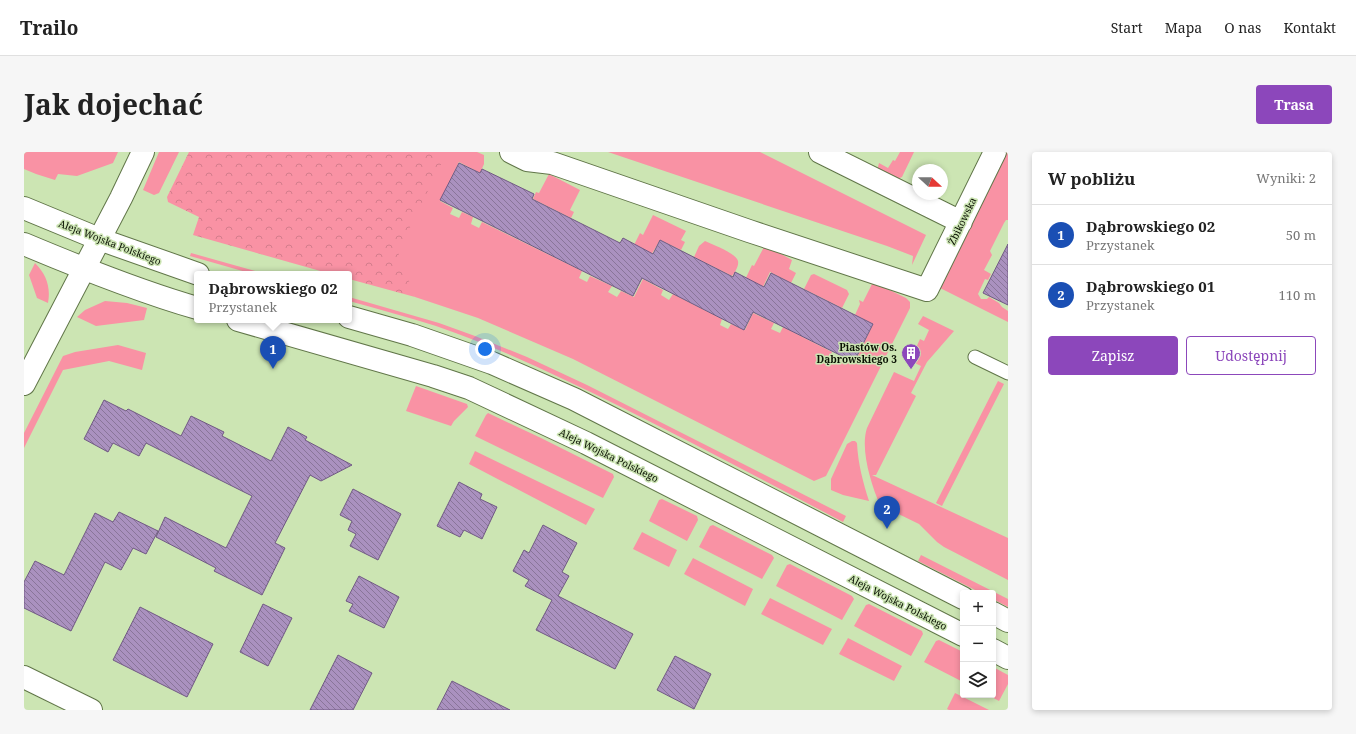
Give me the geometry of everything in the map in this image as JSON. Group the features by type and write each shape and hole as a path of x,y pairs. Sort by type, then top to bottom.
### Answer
{"street":[{"path":"24,384 143,152"},
{"path":"511,152 527,160 555,158"},
{"path":"820,152 962,222"},
{"name":"Żbikowska","path":"555,158 749,231 927,290 962,222 995,152"},
{"name":"Aleja Wojska Polskiego","path":"24,208 99,240 194,273"},
{"path":"24,244 84,269 160,297 194,307"},
{"path":"352,318 492,363 574,399 960,596"},
{"name":"Aleja Wojska Polskiego","path":"248,323 426,374 469,388 586,443 960,633"},
{"path":"996,615 1008,621"},
{"path":"996,652 1008,658"},
{"path":"24,677 91,710"}],"lane":[{"path":"976,357 1008,373"}],"green space":[{"path":"24,152 118,152 113,163 77,176 58,174 55,180 24,169"},
{"path":"159,152 179,152 159,193 154,195 143,190"},
{"path":"189,152 447,152 398,252 415,297 352,280 352,271 320,271 193,235 199,217 168,202 167,197"},
{"path":"396,152 477,152 484,155 484,164 480,173 459,162 440,201 453,208 450,214 459,218 462,212 473,217 471,224 479,228 482,222 582,271 579,278 587,282 590,276 612,286 608,292 617,297 621,291 634,297 643,279 663,290 661,295 669,300 673,294 722,319 720,325 728,329 731,324 745,330 753,313 774,323 771,329 780,333 783,327 832,352 830,358 838,362 842,356 855,362 873,324 855,315 860,304 859,300 863,302 873,282 906,298 910,302 910,308 826,476 814,481 573,359 478,318 415,297 344,180"},
{"path":"608,152 760,152 926,235 912,265 913,256 887,246"},
{"path":"900,152 914,152 902,177 895,180 878,171 879,163 888,168 893,160 895,161"},
{"path":"1005,152 1008,152 1008,220 1004,223 990,251 992,255 984,270 991,274 988,280 985,279 978,294 981,299 987,299 989,297 1008,311 1008,322 938,287"},
{"path":"549,174 580,190 570,210 574,212 571,218 533,199 536,192 539,193"},
{"path":"653,215 686,231 681,240 685,242 681,250 660,240 650,257 632,249 640,233 643,235"},
{"path":"705,241 729,252 736,258 738,265 732,276 694,257 699,246"},
{"path":"765,245 792,260 789,269 796,273 791,283 770,272 761,291 744,282 752,265 754,266"},
{"path":"191,253 255,271 242,271 190,256"},
{"path":"35,263 47,281 49,292 48,303 37,298 29,275"},
{"path":"814,274 847,290 849,294 842,308 804,289 811,275"},
{"path":"352,298 439,323 527,357 587,385 846,516 843,522 647,420 529,363 460,335 404,316 352,302"},
{"path":"105,301 127,303 147,308 144,320 96,326 77,317 85,310"},
{"path":"923,316 954,331 927,362 911,393 916,396 876,475 872,475 1008,538 1008,580 944,547 919,524 880,505 873,487 866,456 865,436 867,428 894,372 914,381 921,366 902,357 907,347 915,350 920,339 924,341 929,330 918,324"},
{"path":"118,345 146,353 142,370 109,361 63,370 24,448 24,433 63,356 75,352"},
{"path":"998,381 1004,384 942,506 936,503"},
{"path":"416,386 467,404 468,407 451,426 406,411"},
{"path":"488,413 613,474 614,477 603,498 475,436"},
{"path":"852,441 857,443 861,473 869,501 843,495 831,490 831,479 847,444"},
{"path":"475,451 595,509 586,525 469,464"},
{"path":"662,499 697,516 698,520 687,541 649,521 659,500"},
{"path":"713,525 772,555 774,558 762,579 699,547 710,526"},
{"path":"642,532 677,550 669,567 633,549"},
{"path":"921,555 990,590 975,590 918,561"},
{"path":"693,558 753,589 745,606 684,574"},
{"path":"790,564 852,596 854,599 842,620 776,586 787,565"},
{"path":"996,593 1008,599 1008,607 996,601"},
{"path":"770,598 832,629 823,645 761,614"},
{"path":"869,604 922,631 923,634 911,656 854,626 866,605"},
{"path":"848,638 902,666 894,681 839,654"},
{"path":"939,640 960,650 960,680 924,662 936,641"},
{"path":"996,669 1008,675 1008,684 999,701 994,698 996,698"},
{"path":"955,693 960,696 960,698 965,698 989,710 949,710 947,709"}],"building":[{"path":"459,163 480,173 482,169 534,194 532,199 620,243 623,238 653,254 660,240 733,277 735,272 764,287 771,273 873,324 854,362 753,312 744,330 642,278 633,296 440,200"},
{"path":"1008,244 1008,305 983,293"},
{"path":"104,400 126,411 128,409 181,436 191,416 224,432 222,436 271,461 288,427 307,437 305,440 352,465 321,481 310,475 275,543 285,548 262,595 214,571 216,568 156,537 165,517 226,548 252,496 146,443 139,456 113,443 108,452 84,439"},
{"path":"459,482 482,494 480,499 497,507 482,539 464,530 460,537 437,526"},
{"path":"353,489 401,514 378,560 350,546 356,534 348,530 352,521 340,515"},
{"path":"119,512 158,531 146,554 133,548 121,570 105,562 71,631 24,608 24,582 35,561 64,575 95,513 113,522"},
{"path":"543,525 577,543 562,572 569,576 558,596 633,634 615,669 536,630 552,600 525,586 529,580 513,571 524,550 529,553"},
{"path":"359,576 399,597 384,628 349,611 353,604 346,601"},
{"path":"263,604 292,618 268,666 240,652"},
{"path":"140,607 213,644 187,697 113,660"},
{"path":"338,655 372,673 353,710 310,710"},
{"path":"675,656 711,674 694,709 657,690"},
{"path":"452,681 510,710 437,710"}],"place":[{"name":"Dąbrowskiego 02","path":"273,369"},
{"name":"Piastów Os. Dąbrowskiego 3","path":"911,370"},
{"name":"Dąbrowskiego 01","path":"887,529"}]}
